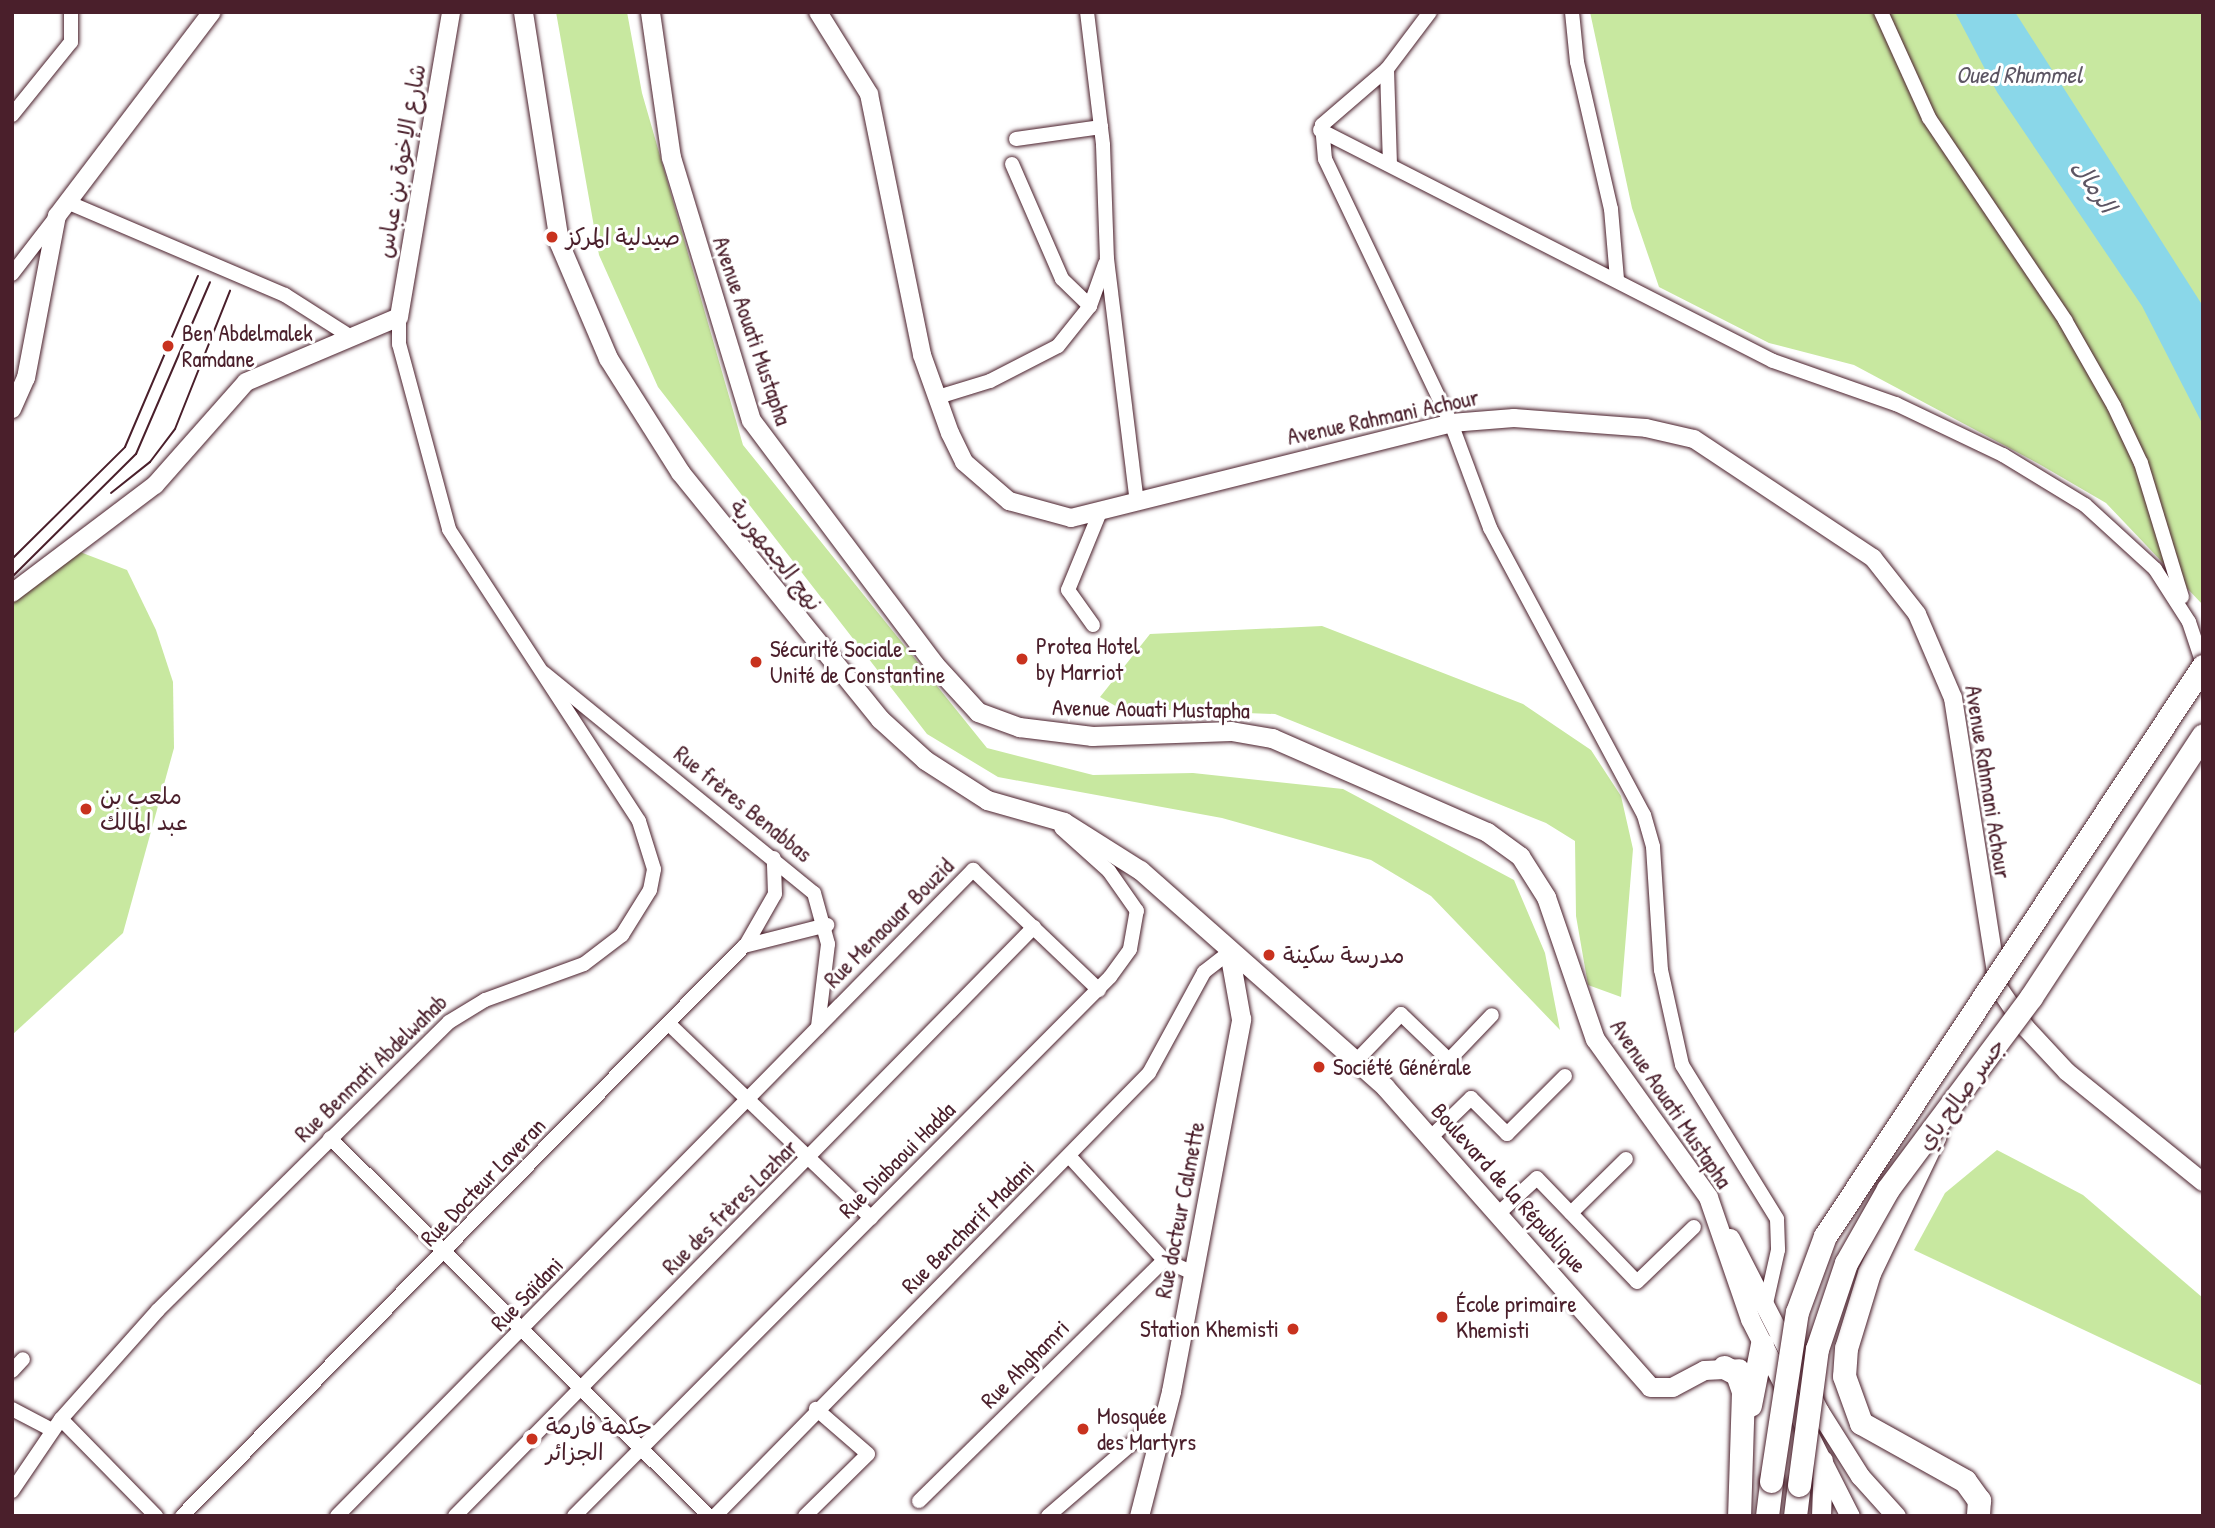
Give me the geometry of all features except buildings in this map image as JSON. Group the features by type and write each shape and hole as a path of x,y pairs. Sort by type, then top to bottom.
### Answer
{"highway":[{"path":"1767,1516 1792,1337 1825,1236 2203,665"},
{"name":"جسر صالح باي","path":"1795,1516 1817,1349 1835,1289 1888,1189 1940,1125 2203,735"},
{"path":"1940,1125 1870,1273 1846,1348 1853,1411 1869,1430 1965,1481 1979,1500 1978,1516"},
{"path":"1741,1450 1762,1344"},
{"path":"1724,1367 1742,1382 1740,1516"}],"main road":[{"name":"نهج الجمهورية","path":"523,12 559,243 636,410 773,594 880,719 925,760 987,800 1051,819 1100,840 1140,870 1228,953"},
{"name":"Avenue Aouati Mustapha","path":"650,12 671,157 751,420 934,664 978,712 1020,727 1092,736 1231,732 1272,738 1507,845 1531,869 1546,897 1576,994 1605,1057 1708,1197 1762,1344 1810,1436 1823,1455 1850,1516"},
{"name":"Boulevard de la République","path":"1228,953 1356,1061 1431,1137 1500,1212 1650,1387 1671,1387 1724,1367"},
{"name":"Rue docteur Calmette","path":"1139,1516 1165,1415 1241,1019 1240,986 1228,953"},
{"path":"1708,1197 1765,1301 1819,1411 1860,1476 1896,1516"},
{"path":"1724,1367 1757,1370 1790,1398"},
{"path":"1821,1516 1823,1455"}],"street":[{"path":"12,115 71,42 71,12"},
{"path":"12,274 212,12"},
{"name":"شارع الإخوة بن عباس","path":"399,317 451,12"},
{"name":"Avenue Rahmani Achour","path":"818,12 869,94 922,355 938,397 964,463 1009,501 1071,517 1100,512 1451,423 1514,418 1670,432 1716,451 1873,558 1917,614 1953,698 1998,987 2026,1028 2067,1072 2203,1182"},
{"path":"1087,12 1101,127 1107,259 1137,502"},
{"path":"1320,130 1387,69 1430,12"},
{"path":"1572,12 1577,62 1611,209 1617,279"},
{"path":"1881,12 1928,118 2065,320 2114,406 2141,463 2203,665"},
{"path":"1387,69 1390,165"},
{"path":"1016,139 1101,127"},
{"path":"1320,130 1617,279 1773,361 1896,404 2003,455 2085,505 2134,547 2170,587 2189,622"},
{"path":"1320,130 1332,178 1451,423 1490,528 1644,814 1653,847 1661,970 1682,1065 1777,1219 1778,1250 1765,1301 1762,1344"},
{"path":"1012,164 1062,279 1090,306"},
{"path":"62,209 285,295 351,337"},
{"path":"12,409 26,378 62,209"},
{"path":"938,397 1036,361 1075,329 1090,306 1107,259"},
{"path":"12,593 155,485 246,382 399,317"},
{"name":"Rue Benmati Abdelwahab","path":"12,1492 57,1424 330,1138 449,1022 485,1000 584,964 622,935 650,890 652,856 639,821 535,666 449,529 399,344 399,317"},
{"path":"1093,625 1069,590 1100,512"},
{"name":"Rue frères Benabbas","path":"535,666 814,893 827,926 818,1027"},
{"name":"Rue Diabaoui Hadda","path":"574,1516 1099,990 1130,948 1137,911 1109,871 1051,819"},
{"name":"Rue Docteur Laveran","path":"182,1516 446,1254 744,946 764,922 775,894 774,858"},
{"name":"Rue Menaouar Bouzid","path":"746,1101 973,870 1099,990"},
{"path":"744,946 827,926"},
{"name":"Rue des frères Lazhar","path":"455,1516 808,1161 1034,927"},
{"name":"Rue Bencharif Madani","path":"715,1516 816,1409 1070,1157 1163,1055 1204,972 1228,953"},
{"path":"1356,1061 1401,1014 1449,1060 1492,1015"},
{"path":"669,1024 808,1161 872,1218"},
{"path":"1431,1137 1471,1098 1507,1134 1565,1076"},
{"name":"Rue Saïdani","path":"337,1516 523,1331 746,1101"},
{"path":"330,1138 709,1516"},
{"path":"1070,1157 1164,1260 1193,1273"},
{"path":"1571,1213 1626,1159"},
{"path":"1500,1212 1536,1178 1637,1282 1694,1227"},
{"name":"Rue Ahghamri","path":"919,1501 1164,1260"},
{"path":"12,1371 23,1359"},
{"path":"12,1409 57,1424 156,1516"},
{"path":"805,1516 868,1454 816,1409"},
{"path":"1048,1516 1136,1433 1165,1415"}],"green space":[{"path":"556,12 627,12 642,93 743,445 987,748 1093,775 1193,773 1343,789 1514,880 1545,953 1560,1030 1431,896 1371,860 1222,818 998,777 927,734 658,387 599,255"},
{"path":"1590,12 2203,12 2203,605 2106,503 1854,365 1769,343 1659,287 1632,208"},
{"name":"ملعب بن عبد المالك","path":"80,552 127,570 156,630 173,682 174,748 123,933 12,1035 12,603"},
{"path":"1322,626 1523,704 1591,750 1621,796 1633,849 1621,997 1588,985 1576,916 1575,841 1546,823 1275,714 1119,708 1100,697 1150,634"},
{"path":"1997,1150 2083,1195 2203,1298 2203,1386 1914,1250 1945,1193"}],"water":[{"name":"Oued Rhummel","path":"1955,12 2015,12 2201,303 2203,425 2142,306 1997,92"}],"tram line":[{"path":"12,559 125,447 198,276"},
{"path":"12,577 136,454 210,282"},
{"path":"111,493 150,462 175,429 230,291"}],"place":[{"name":"صيدلية المركز","path":"552,237"},
{"name":"Ben Abdelmalek Ramdane","path":"168,346"},
{"name":"Protea Hotel by Marriot","path":"1022,659"},
{"name":"Sécurité Sociale - Unité de Constantine","path":"756,662"},
{"name":"ملعب بن عبد المالك","path":"86,809"},
{"name":"مدرسة سكينة","path":"1269,955"},
{"name":"Société Générale","path":"1319,1067"},
{"name":"École primaire Khemisti","path":"1442,1317"},
{"name":"Station Khemisti","path":"1293,1329"},
{"name":"Mosquée des Martyrs","path":"1083,1429"},
{"name":"حكمة فارمة الجزائر","path":"532,1439"}],"water label":[{"name":"الرمال","path":"2094,186"}]}
